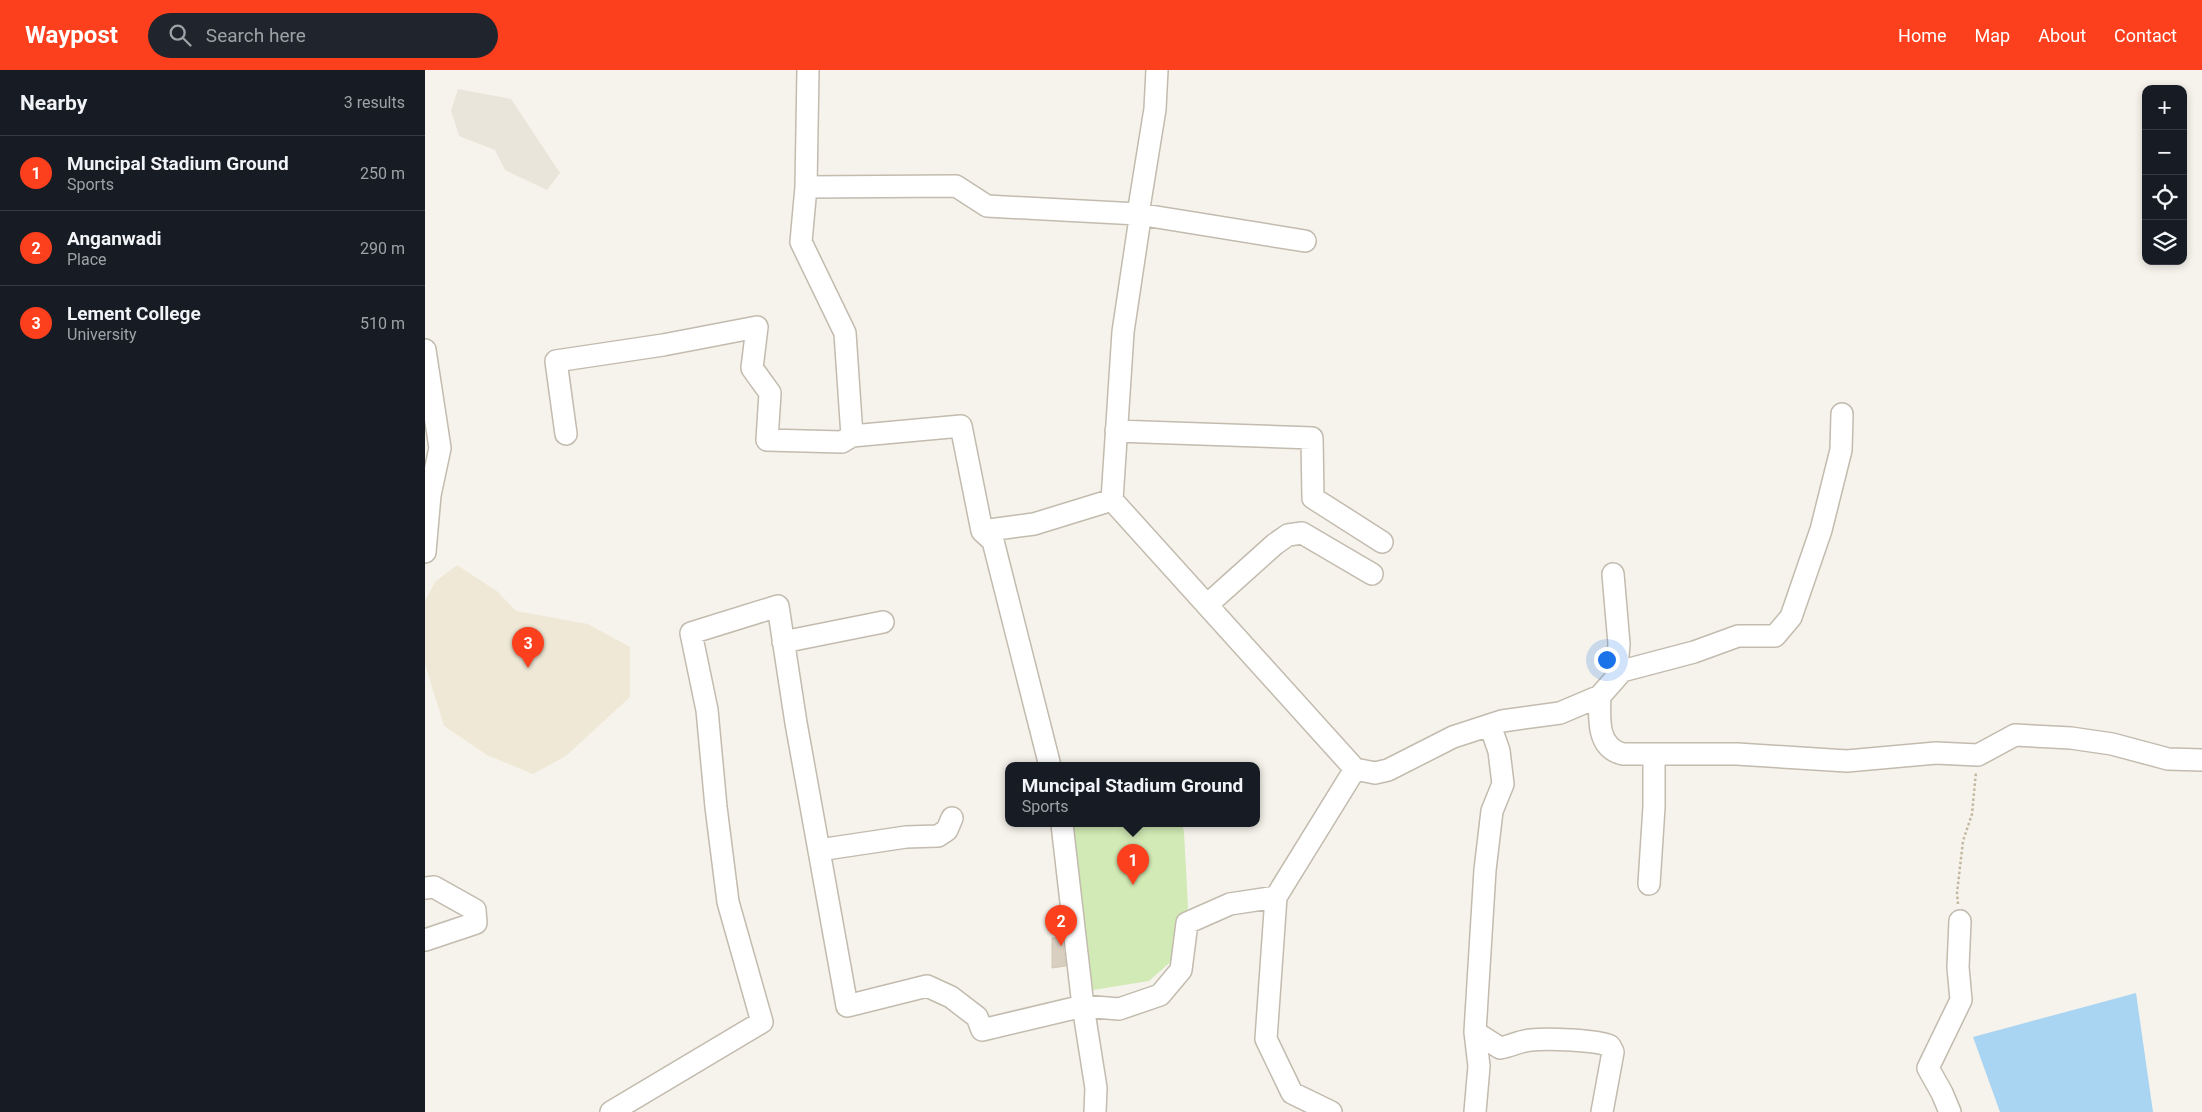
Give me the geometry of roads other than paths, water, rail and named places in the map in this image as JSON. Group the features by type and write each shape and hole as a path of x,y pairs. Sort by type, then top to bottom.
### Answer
{"street":[{"path":"808,70 806,187 801,242 845,333 852,436"},
{"path":"1157,70 1155,109 1138,214 1139,226 1123,332 1112,500 1355,769 1375,773 1388,770 1453,738 1502,721 1560,713 1600,696 1622,671 1694,652 1738,636 1775,636 1791,618 1830,498 1841,450 1842,414"},
{"path":"806,187 957,186 987,206 1138,214 1305,241"},
{"path":"566,434 557,361 663,346 757,327 752,368 771,393 767,440 843,442 852,436 961,426 982,530 993,542 1049,762"},
{"path":"425,350 440,448 430,495 425,552"},
{"path":"1117,430 1312,438 1313,498 1382,542"},
{"path":"982,530 1034,524 1112,500"},
{"path":"1207,605 1275,544 1288,535 1302,533 1372,574"},
{"path":"1613,574 1619,644 1617,666 1622,671"},
{"path":"611,1112 761,1022 728,902 716,807 707,710 691,633 778,606 847,1006 927,986 951,997 977,1017 982,1030 1083,1006 1119,1010 1160,995 1181,970 1187,922 1230,904 1276,897"},
{"path":"783,642 883,622"},
{"path":"1600,696 1599,718 1603,738 1613,752 1623,754 1737,754 1847,761 1936,753 1979,755 2015,735 2071,738 2112,744 2168,759 2202,760"},
{"path":"1475,1112 1479,1066 1475,1032 1489,829 1492,811 1503,784 1499,751 1491,725"},
{"path":"1649,884 1654,807 1654,754"},
{"path":"1331,1112 1292,1093 1266,1039 1276,897 1355,769"},
{"path":"819,850 906,837 938,836 947,830 952,818"},
{"path":"1062,827 1083,1006 1096,1088 1095,1112"},
{"path":"425,888 434,887 475,910 476,924 425,940"},
{"path":"1949,1112 1942,1093 1928,1068 1961,1000 1961,983 1958,967 1960,921"},
{"path":"1475,1032 1500,1048 1533,1039 1597,1042 1610,1046 1613,1052 1601,1112"}],"water":[{"path":"2136,993 2153,1112 2000,1112 1973,1037"}],"place":[{"name":"Lement College","path":"528,668"},
{"name":"Muncipal Stadium Ground","path":"1133,885"},
{"name":"Anganwadi","path":"1061,946"}]}
